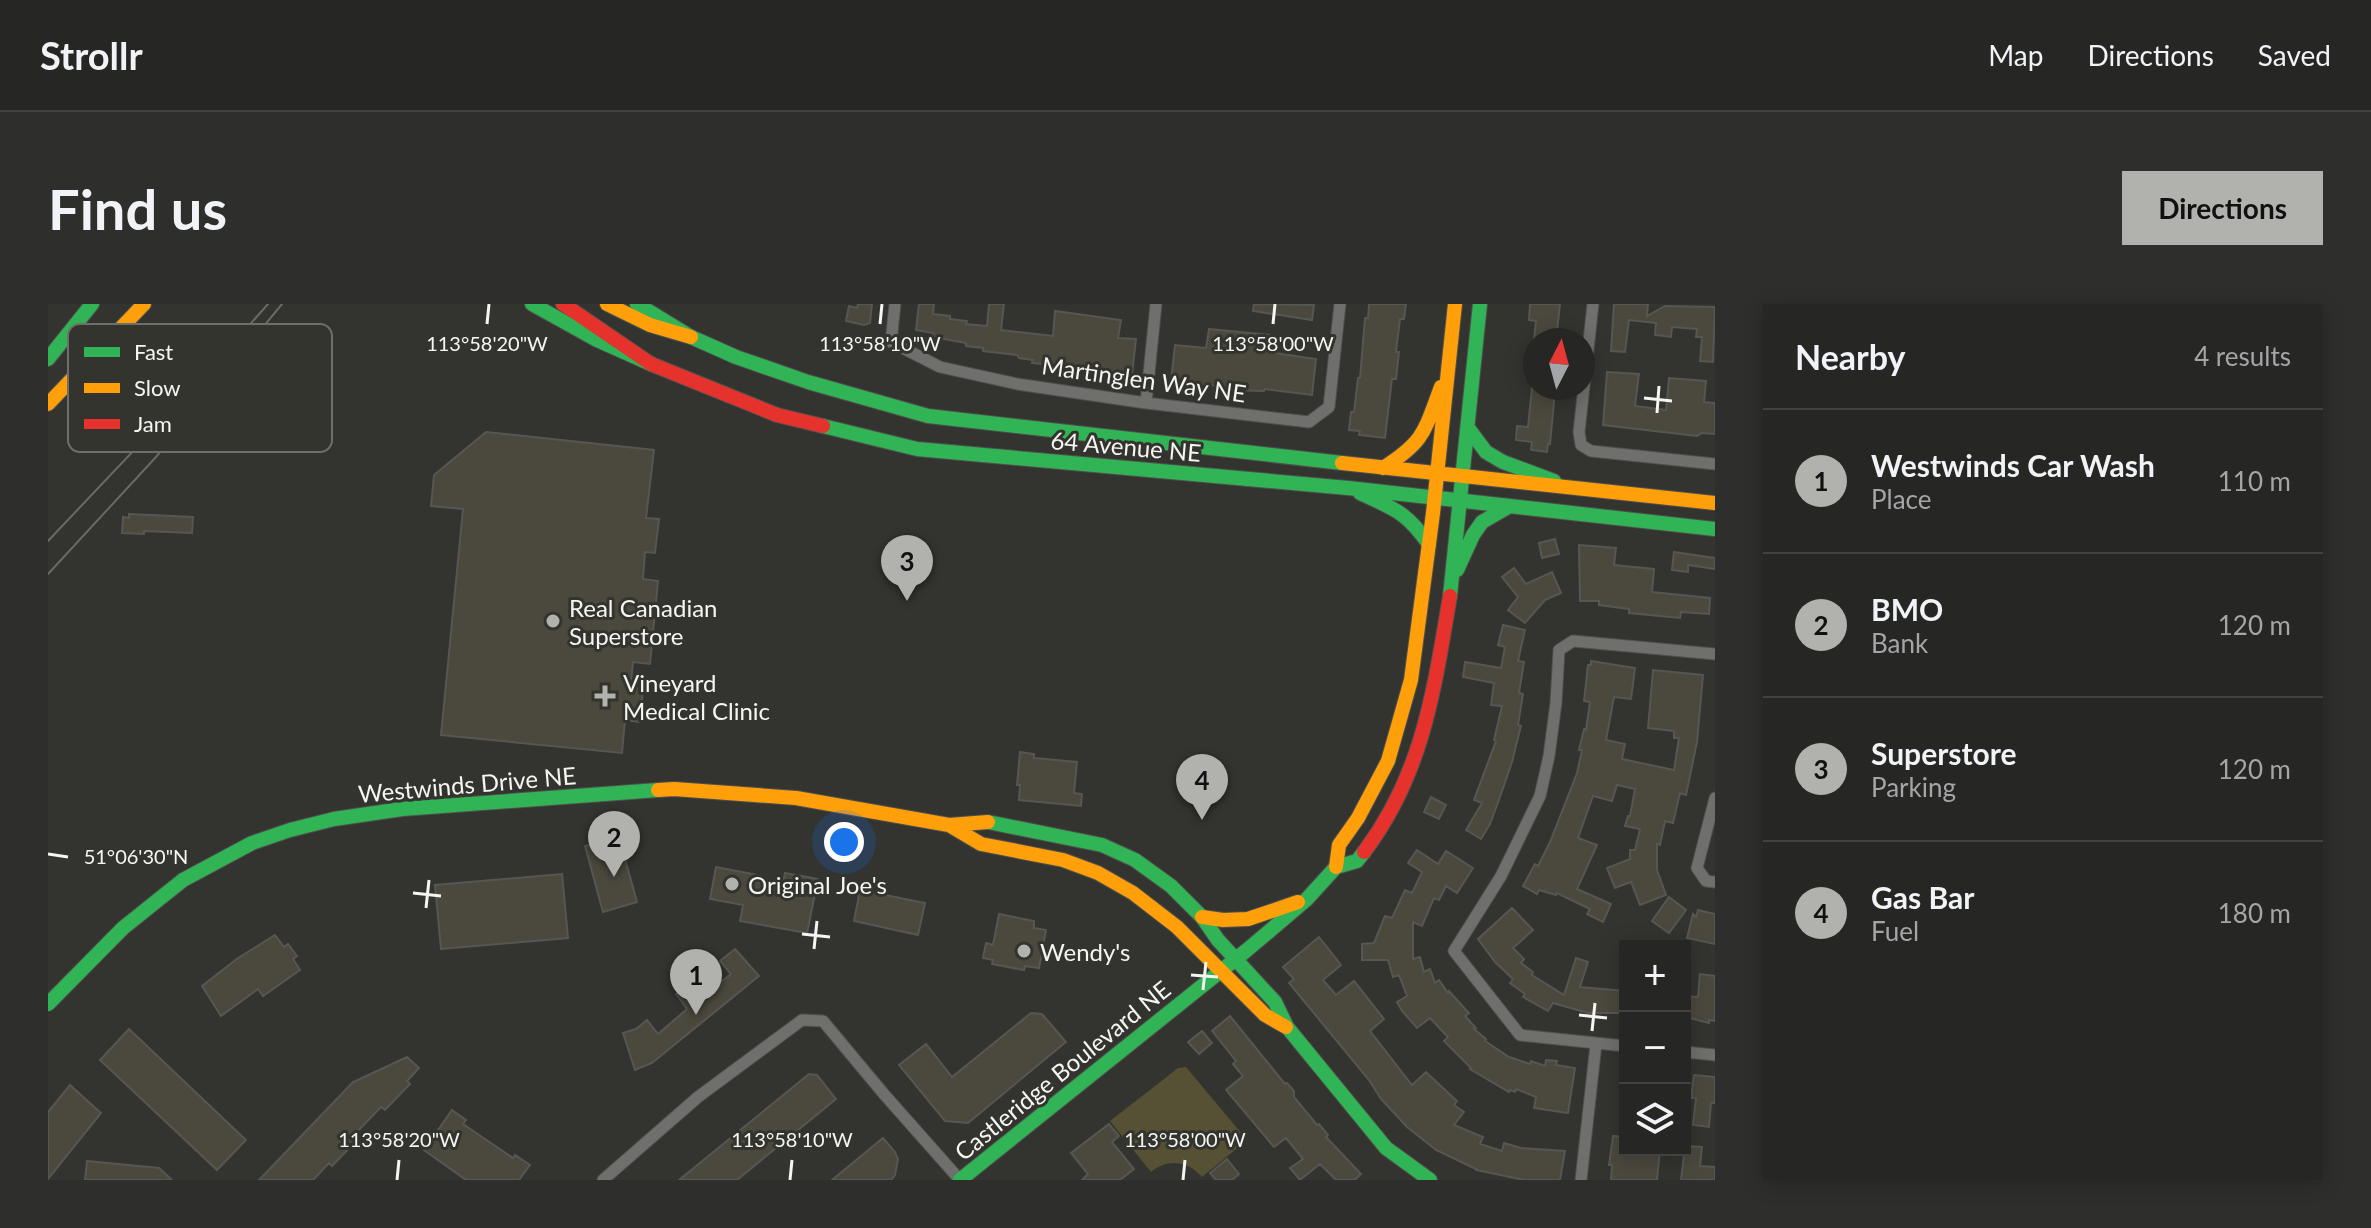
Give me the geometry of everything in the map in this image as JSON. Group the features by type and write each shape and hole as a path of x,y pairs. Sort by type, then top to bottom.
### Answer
{"street":[{"path":"76,324 92,304"},
{"path":"125,324 144,304"},
{"path":"532,304 595,339 651,364"},
{"name":"64 Avenue NE","path":"563,304 651,364 777,415 917,449 1348,488 1715,529"},
{"path":"607,304 650,325 691,337"},
{"name":"64 Avenue NE","path":"637,304 691,337 736,357 808,382 928,416 1715,503"},
{"name":"Martinglen Way NE","path":"895,304 891,342 940,367 1017,384 1309,422 1329,407 1340,304"},
{"path":"1146,403 1156,304"},
{"path":"1383,468 1408,452 1424,432 1447,369 1455,304"},
{"name":"Castleridge Boulevard NE","path":"960,1180 1220,972 1306,900 1336,867 1357,861 1379,832 1405,783 1432,702 1452,581 1480,304"},
{"path":"1593,304 1579,432 1581,445 1591,451 1715,464"},
{"path":"48,359 68,334"},
{"name":"Castleridge Boulevard NE","path":"1336,867 1339,845 1358,818 1388,761 1411,680 1435,498 1447,369"},
{"path":"48,404 68,383"},
{"path":"1468,428 1486,452 1494,457 1572,488"},
{"path":"1348,488 1401,512 1429,544"},
{"path":"1452,581 1482,522 1508,507"},
{"path":"1619,1046 1520,1035 1454,951 1501,876 1540,796 1556,703 1559,650 1573,641 1715,654"},
{"name":"Westwinds Drive NE","path":"48,1004 123,928 183,880 252,843 334,819 402,809 674,789 796,798 949,825 987,822 1102,845 1135,860 1171,886 1275,1002 1287,1027"},
{"path":"1715,798 1697,868 1706,881 1715,882"},
{"name":"Westwinds Drive NE","path":"949,825 981,844 1063,860 1098,873 1133,893 1177,927 1265,1015 1287,1027"},
{"path":"1202,917 1248,919 1306,900"},
{"path":"603,1180 698,1097 802,1020 823,1021 960,1180"},
{"path":"1287,1027 1386,1148 1430,1180"},
{"path":"1581,1180 1596,1044"},
{"path":"1691,1053 1715,1055"}],"shaded area":[{"path":"1186,1067 1247,1140 1202,1177 1178,1163 1164,1165 1151,1172 1110,1121 1178,1068"}],"building":[{"path":"858,304 872,304 870,323 864,325 846,321 849,306 857,308"},
{"path":"919,304 934,304 933,314 967,321 966,324 987,326 989,304 1004,304 1001,330 1053,336 1055,311 1121,320 1118,338 1136,339 1132,375 1100,374 1100,371 1032,363 1033,360 1017,355 983,351 983,348 966,346 966,343 933,337 933,333 916,330"},
{"path":"1254,304 1314,305 1312,320 1253,311"},
{"path":"1369,304 1406,304 1404,319 1400,319 1396,379 1392,379 1385,438 1359,435 1360,431 1349,430 1360,378"},
{"path":"1530,304 1560,304 1557,328 1535,328 1536,321 1529,320"},
{"path":"1614,304 1648,304 1647,316 1665,306 1715,307 1713,362 1700,361 1702,337 1696,337 1697,329 1672,327 1671,337 1655,335 1656,323 1629,320 1625,352 1611,351"},
{"path":"1209,329 1270,335 1268,352 1316,359 1312,395 1265,389 1229,390 1219,386 1171,381 1175,345 1206,348"},
{"path":"1607,372 1639,374 1635,406 1666,410 1669,378 1706,381 1704,402 1715,403 1715,434 1702,433 1697,436 1603,425"},
{"path":"1531,400 1554,400 1547,452 1531,450 1532,442 1516,440 1517,426 1528,427"},
{"name":"Real Canadian Superstore","path":"486,432 654,450 646,518 659,519 655,553 645,552 643,579 658,581 650,664 633,662 631,682 634,688 643,689 640,722 625,720 622,753 441,735 463,509 431,506 434,475"},
{"path":"129,514 193,517 192,533 122,533 123,517 129,518"},
{"path":"1555,539 1559,554 1542,558 1539,543"},
{"path":"1579,545 1616,548 1614,565 1654,569 1652,592 1710,598 1709,614 1681,612 1680,618 1629,613 1629,609 1599,605 1599,601 1580,601"},
{"path":"1674,552 1715,558 1715,569 1688,565 1688,572 1672,570"},
{"path":"1514,568 1526,584 1552,572 1561,593 1545,600 1525,623 1508,610 1518,597 1502,577"},
{"path":"1503,625 1525,630 1518,661 1524,662 1519,693 1523,694 1518,725 1521,726 1500,797 1481,839 1466,830 1482,803 1474,800 1496,741 1502,706 1491,705 1494,683 1463,677 1465,662 1501,668 1505,647 1498,645"},
{"path":"1591,661 1635,668 1631,699 1614,697 1606,740 1625,744 1622,759 1674,770 1679,738 1674,738 1674,731 1648,728 1653,670 1703,675 1697,742 1686,795 1680,793 1673,823 1665,821 1660,845 1657,844 1657,870 1666,895 1640,905 1631,882 1615,888 1607,868 1630,859 1630,850 1635,850 1640,829 1625,826 1635,789 1617,785 1612,801 1593,796 1578,838 1597,845 1577,889 1611,904 1603,922 1587,914 1590,909 1557,893 1539,890 1537,894 1523,886 1550,842 1577,773 1590,702 1584,701"},
{"path":"1020,752 1034,754 1034,758 1077,762 1074,793 1082,794 1081,806 1019,800"},
{"path":"1431,797 1446,805 1439,819 1424,812"},
{"path":"619,837 637,902 603,912 585,846"},
{"path":"1417,850 1438,864 1446,851 1473,868 1457,893 1446,886 1439,900 1434,898 1422,926 1413,922 1413,959 1420,957 1424,972 1430,969 1435,983 1439,980 1469,1013 1465,1016 1485,1041 1509,1057 1530,1064 1531,1061 1545,1066 1546,1060 1575,1068 1568,1113 1534,1108 1536,1097 1516,1089 1509,1092 1470,1069 1444,1041 1448,1037 1430,1018 1417,1028 1402,1011 1397,1002 1407,996 1399,975 1393,977 1388,960 1362,960 1362,944 1374,943 1385,916 1392,918 1405,890 1412,893 1422,872 1408,863"},
{"path":"716,867 758,875 757,882 782,887 785,873 818,879 807,933 740,921 743,905 710,899"},
{"path":"562,874 568,938 441,949 435,885"},
{"path":"860,890 925,903 918,935 854,921"},
{"path":"1669,897 1686,910 1669,933 1652,921"},
{"path":"1512,908 1533,930 1513,948 1524,959 1521,963 1533,972 1532,975 1564,995 1576,958 1588,962 1580,987 1619,990 1619,1013 1588,1013 1553,1003 1548,1011 1523,997 1525,994 1510,983 1513,979 1478,939"},
{"path":"1698,910 1715,914 1715,944 1687,938 1693,914 1696,917"},
{"path":"999,914 1034,921 1034,928 1046,930 1039,968 1025,966 1024,970 992,964 993,960 983,958 986,943 993,945"},
{"path":"275,935 284,947 288,944 297,956 293,959 300,970 263,996 258,989 221,1016 202,986"},
{"path":"1319,937 1341,965 1323,980 1336,995 1354,981 1384,1019 1370,1031 1412,1085 1426,1072 1457,1101 1454,1105 1464,1112 1454,1125 1483,1137 1480,1144 1502,1151 1504,1143 1521,1148 1565,1151 1560,1180 1524,1180 1476,1170 1436,1150 1407,1127 1289,983 1294,979 1283,967"},
{"path":"735,949 759,976 652,1063 635,1070 623,1033 636,1029 647,1020 658,1034 687,1009 676,994 688,984 700,998 731,974 720,961"},
{"path":"1700,974 1715,976 1715,1021 1709,1020 1709,1023 1691,1018 1691,996 1698,997"},
{"path":"1031,1013 1042,1014 1066,1042 968,1123 945,1121 899,1065 926,1044 952,1077"},
{"path":"1230,1016 1294,1091 1294,1097 1328,1135 1326,1137 1361,1174 1355,1180 1336,1180 1320,1164 1300,1180 1290,1168 1303,1159 1286,1138 1274,1147 1226,1090 1243,1076 1233,1064 1236,1061 1212,1031"},
{"path":"129,1029 246,1140 217,1170 100,1060"},
{"path":"1202,1031 1212,1043 1199,1054 1188,1042"},
{"path":"407,1057 419,1068 407,1081 410,1084 385,1110 381,1107 352,1137 356,1141 332,1166 329,1163 313,1180 259,1180 353,1082"},
{"path":"809,1074 817,1075 836,1099 737,1180 679,1180"},
{"path":"1694,1075 1715,1077 1715,1103 1711,1103 1709,1127 1693,1125 1696,1098 1691,1098"},
{"path":"70,1085 101,1113 48,1179 48,1112"},
{"path":"452,1110 466,1120 463,1124 513,1158 515,1155 530,1165 519,1180 466,1180 424,1150"},
{"path":"1109,1124 1119,1136 1112,1142 1134,1169 1120,1180 1082,1180 1088,1174 1071,1153"},
{"path":"1613,1136 1619,1136 1619,1156 1659,1156 1657,1180 1611,1180 1612,1165 1609,1165"},
{"path":"883,1138 898,1159 891,1180 832,1180"},
{"path":"1691,1146 1702,1147 1700,1166 1715,1167 1715,1180 1681,1180 1684,1156 1691,1156"},
{"path":"1227,1159 1239,1174 1232,1180 1216,1180 1210,1173"},
{"path":"87,1161 159,1168 172,1180 85,1180"}],"tram line":[{"path":"250,324 268,304"},
{"path":"266,324 282,304"},
{"path":"48,541 132,452"},
{"path":"48,574 160,452"}],"traffic: fast":[{"path":"76,324 92,304"},
{"path":"532,304 595,339 651,364"},
{"path":"637,304 691,337 736,357 808,382 928,416 1342,463"},
{"path":"1450,596 1480,304"},
{"path":"48,359 68,334"},
{"path":"823,426 917,449 1348,488 1715,529"},
{"path":"1468,428 1486,452 1503,462 1554,481"},
{"path":"1360,493 1399,512 1429,544"},
{"path":"1457,570 1482,522 1508,507"},
{"path":"48,1004 123,928 183,880 252,843 334,819 402,809 658,790"},
{"path":"988,822 1102,845 1135,860 1171,886 1275,1002 1287,1027 1386,1148 1430,1180"},
{"path":"960,1180 1247,950 1306,900 1336,867 1357,861 1364,852"}],"traffic: slow":[{"path":"125,324 144,304"},
{"path":"607,304 650,325 691,337"},
{"path":"1336,867 1339,845 1358,818 1388,761 1411,680 1433,513 1455,304"},
{"path":"48,404 68,383"},
{"path":"1383,468 1407,450 1421,434 1441,387"},
{"path":"1342,463 1715,503"},
{"path":"658,790 796,798 949,825 988,822"},
{"path":"949,825 981,844 1063,860 1098,873 1133,893 1177,927 1265,1015 1286,1027"},
{"path":"1202,917 1248,919 1298,902"}],"traffic: jam":[{"path":"563,304 651,364 777,415 823,426"},
{"path":"1364,852 1384,822 1413,762 1431,698 1450,596"}],"place":[{"name":"Superstore","path":"907,601"},
{"name":"Real Canadian Superstore","path":"553,621"},
{"name":"Vineyard Medical Clinic","path":"605,696"},
{"name":"Gas Bar","path":"1202,820"},
{"name":"BMO","path":"614,877"},
{"name":"Original Joe's","path":"732,884"},
{"name":"Wendy's","path":"1024,951"},
{"name":"Westwinds Car Wash","path":"696,1015"}]}
